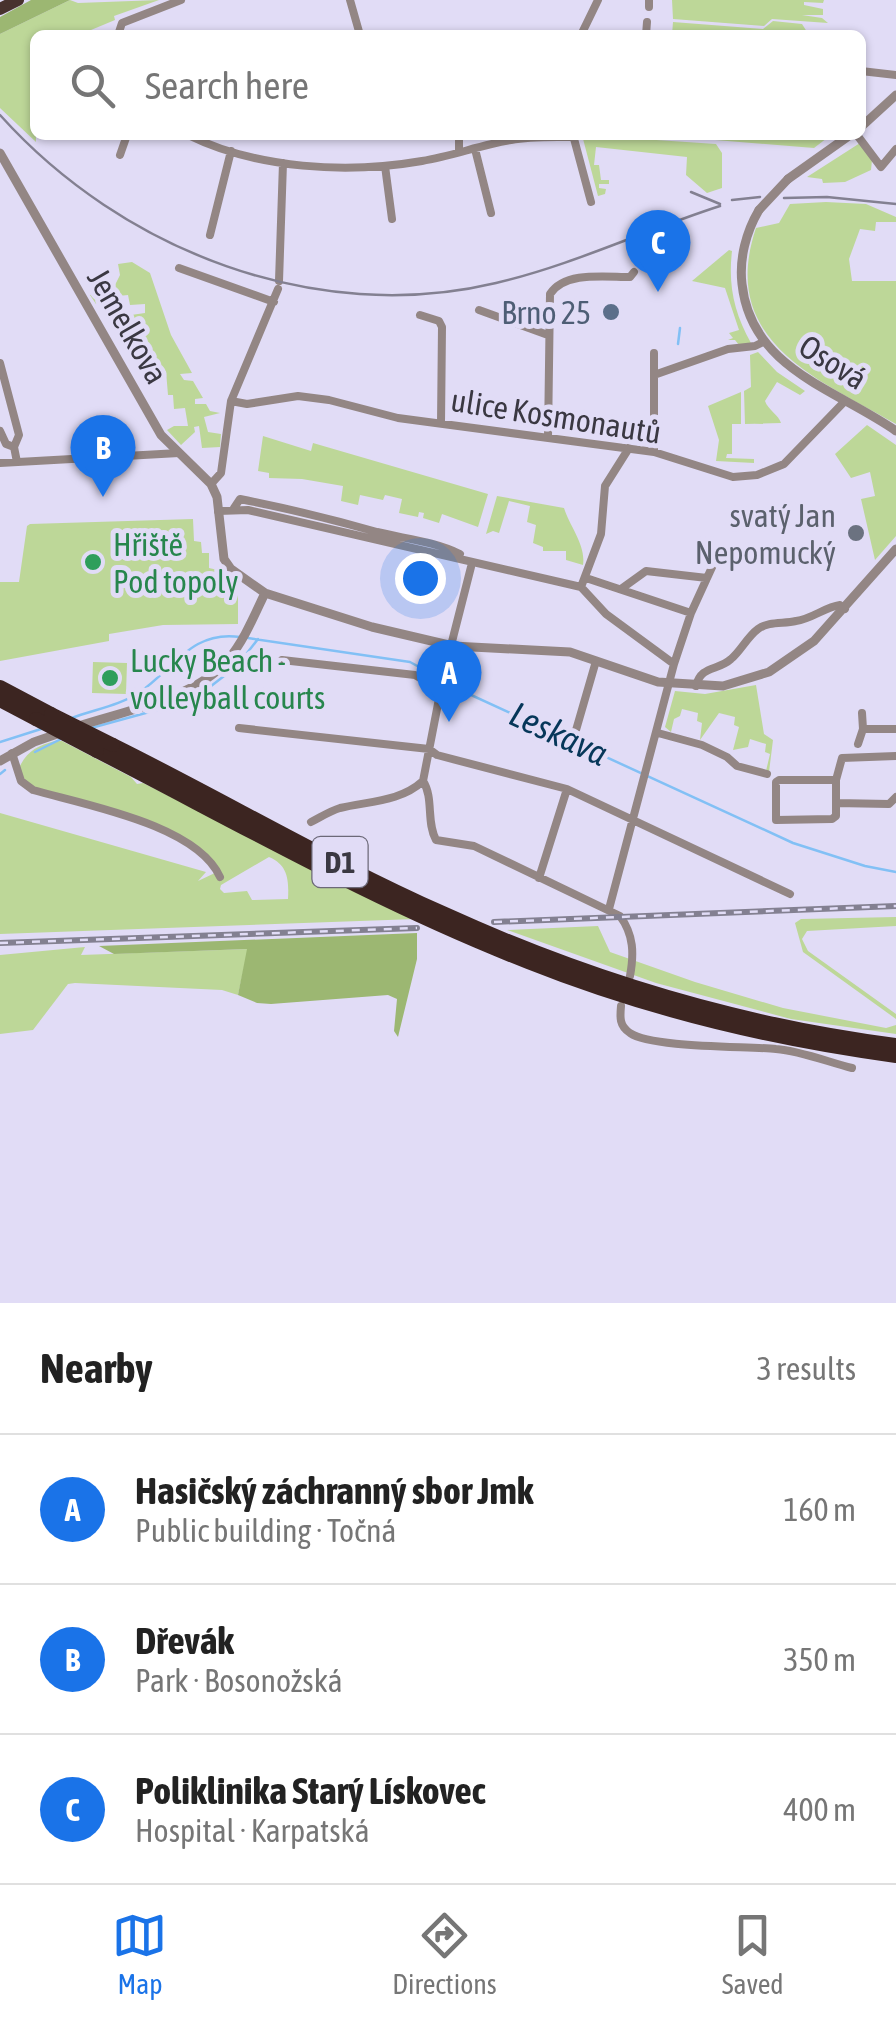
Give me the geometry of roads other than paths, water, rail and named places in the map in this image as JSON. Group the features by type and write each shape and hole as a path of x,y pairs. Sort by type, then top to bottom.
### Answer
{"highway":[{"path":"0,10 18,0"},
{"name":"D1","path":"0,687 396,891 573,967 774,1024 896,1045"},
{"name":"D1","path":"0,700 426,919 528,962 720,1024 896,1056"}],"street":[{"path":"119,30 126,20 181,0"},
{"path":"350,0 359,30"},
{"path":"583,30 598,0"},
{"path":"646,30 647,22"},
{"path":"866,72 896,75"},
{"path":"866,122 896,95"},
{"path":"120,155 125,140"},
{"path":"201,140 283,163 339,167 385,166 512,140"},
{"path":"459,140 459,152"},
{"path":"574,140 590,202"},
{"name":"Osová","path":"846,140 788,179 759,210 746,238 741,272 744,300 764,342 790,369 896,431"},
{"path":"858,140 881,167 896,149"},
{"path":"474,149 491,214"},
{"path":"210,235 230,151"},
{"name":"Jemelkova","path":"0,152 3,165 161,435 211,484"},
{"path":"283,163 283,238 278,285 231,401 221,472 211,484 224,558 231,569 265,593 372,627 453,646 570,652 670,684 723,686 769,672 814,641 896,548"},
{"path":"385,166 392,219"},
{"path":"179,268 274,302"},
{"path":"548,437 548,298 556,286 575,278 630,276 634,272"},
{"path":"479,310 548,336"},
{"path":"420,315 440,321 442,327 442,423"},
{"path":"654,375 728,349 764,342"},
{"path":"654,353 654,452"},
{"path":"0,363 19,436 14,448 17,462"},
{"name":"ulice Kosmonautů","path":"231,401 247,404 298,396 329,400 398,418 654,452 733,476 757,475 784,464 845,400"},
{"path":"0,431 6,444 14,448"},
{"path":"584,582 601,534 605,486 630,448"},
{"path":"0,463 179,452"},
{"path":"219,514 234,508 240,498 326,516 442,545 472,564 621,589 691,614"},
{"path":"311,822 336,809 399,796 423,781 472,564"},
{"path":"609,908 674,664 713,565"},
{"path":"621,589 646,571 706,578"},
{"path":"584,582 606,614 674,664"},
{"path":"0,762 34,742 186,690 209,678 239,644 265,593"},
{"path":"696,686 708,668 726,663 758,629 771,623 800,621 840,604 845,609"},
{"path":"282,660 414,675 442,684"},
{"path":"574,737 596,661"},
{"path":"858,744 862,712"},
{"path":"239,728 429,749 567,790 790,894"},
{"path":"862,729 896,729"},
{"path":"658,733 702,745 737,766 768,774"},
{"path":"12,753 21,781 33,790 175,833 213,861 220,877"},
{"path":"836,780 779,780 776,820 828,820 836,816 836,780 842,758 896,756"},
{"path":"423,781 428,788 436,840 474,846 609,908 627,925 634,952 630,976"},
{"path":"539,878 567,790"},
{"path":"836,803 890,804 896,797"},
{"path":"620,1006 620,1021 626,1032 644,1038 778,1049 852,1068"}],"waterway":[{"path":"678,344 680,328"},
{"name":"Leskava","path":"72,718 132,697 184,653 208,639 240,637"},
{"name":"Leskava","path":"248,638 410,662 439,678"},
{"path":"91,728 193,700 237,666 258,639"},
{"name":"Leskava","path":"445,683 793,843 896,872"},
{"name":"Leskava","path":"0,742 41,729"},
{"path":"35,752 61,739"},
{"path":"0,774 5,770"}],"tram line":[{"path":"0,115 49,163 104,205 163,239 226,266 292,285 360,294 428,294 496,283 553,267 720,206"},
{"path":"691,192 720,204"},
{"path":"732,200 760,197"},
{"path":"784,198 827,197 896,204"}],"railway":[{"path":"494,922 896,906"},
{"path":"0,943 417,928"}],"place":[{"name":"Poliklinika Starý Lískovec","path":"658,292"},
{"name":"Brno 25","path":"611,312"},
{"name":"Dřevák","path":"103,497"},
{"name":"svatý Jan Nepomucký","path":"856,533"},
{"name":"Hřiště Pod topoly","path":"93,562"},
{"name":"Lucky Beach - volleyball courts","path":"110,678"},
{"name":"Hasičský záchranný sbor Jmk","path":"449,722"}]}
